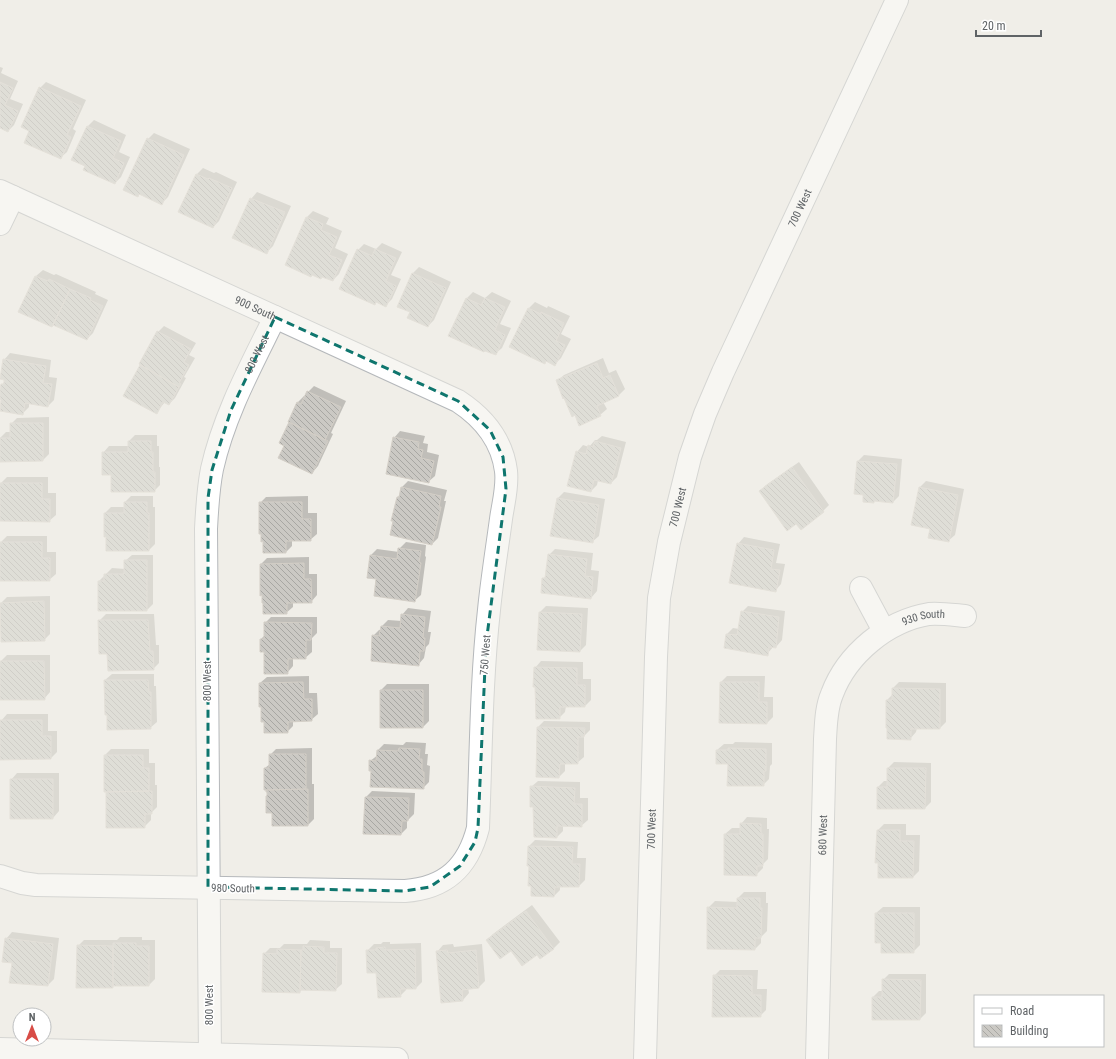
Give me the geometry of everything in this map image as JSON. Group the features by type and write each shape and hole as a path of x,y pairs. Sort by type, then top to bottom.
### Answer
{"street":[{"name":"700 West","path":"646,1059 656,657 659,598 670,535 690,457 723,372 897,0"},
{"path":"0,224 6,194"},
{"name":"900 South","path":"6,194 458,401 481,418 497,442"},
{"name":"800 West","path":"210,1057 206,529 208,498 219,443 230,410 275,317"},
{"name":"750 West","path":"460,866 472,848 478,828 486,644 493,574 506,489 506,472 503,457 497,442"},
{"path":"861,588 884,631"},
{"name":"930 South","path":"884,631 912,618 930,614 965,616"},
{"name":"680 West","path":"817,1059 825,739 827,712 832,694 840,677 851,661 884,631"},
{"name":"980 South","path":"0,876 22,883 36,885 405,891 418,890 441,882 460,866"},
{"path":"0,1049 210,1057 397,1059"}],"highlighted area":[{"path":"275,317 458,401 490,430 503,457 506,489 486,644 478,828 475,842 460,866 430,887 405,891 208,887 208,498 212,470 231,410"}],"building":[{"path":"0,82 13,88 5,105 18,111 8,132 0,128"},
{"path":"39,87 81,106 67,135 71,137 61,159 24,143 29,131 21,127"},
{"path":"87,126 121,141 113,158 124,163 115,184 83,170 85,166 71,160"},
{"path":"147,138 184,155 162,205 139,194 138,197 123,190"},
{"path":"196,174 232,188 213,228 178,212"},
{"path":"250,198 285,212 267,254 232,238"},
{"path":"306,217 323,224 321,230 337,237 329,255 342,260 333,281 322,277 321,279 312,275 311,277 285,265"},
{"path":"357,249 372,256 375,249 396,258 386,281 396,286 386,307 376,302 375,305 339,289"},
{"path":"412,273 446,288 428,327 407,318 410,312 397,307"},
{"path":"35,276 48,281 49,279 70,289 52,327 18,312"},
{"path":"70,289 91,298 90,300 103,306 87,340 53,325"},
{"path":"466,298 481,305 485,298 505,307 495,330 505,335 496,355 485,351 484,352 448,336"},
{"path":"528,308 541,314 541,312 564,323 556,341 565,345 555,366 546,361 545,364 509,347"},
{"path":"157,331 191,349 184,362 189,365 179,383 181,384 179,387 139,364"},
{"path":"3,359 46,366 43,383 52,384 48,407 25,403 23,415 0,411 0,389 1,384 4,384 4,380 0,379"},
{"path":"597,363 603,378 610,375 619,396 597,406 601,416 579,426 575,415 572,417 564,398 563,399 556,380"},
{"path":"140,365 179,387 169,405 163,402 157,414 123,396"},
{"path":"307,391 341,407 325,440 288,422 297,402 301,404"},
{"path":"289,422 328,441 312,474 278,458 284,446 279,443"},
{"path":"10,423 43,423 43,461 0,462 0,438 10,438"},
{"path":"393,437 419,442 418,449 423,450 421,458 434,461 429,483 386,474"},
{"path":"128,441 151,441 151,452 153,452 153,472 155,472 155,492 111,492 111,475 102,475 102,452 128,452"},
{"path":"595,441 621,448 611,484 594,480 591,492 567,486 576,451 586,454 588,445 593,447"},
{"path":"857,461 897,464 893,503 874,501 874,503 863,502 863,495 854,494"},
{"path":"792,467 824,512 801,530 796,524 787,531 759,491"},
{"path":"0,483 42,483 42,499 50,499 50,522 0,521"},
{"path":"401,487 441,496 439,507 441,507 432,545 390,535 393,521 391,521"},
{"path":"919,487 958,495 949,542 928,538 930,529 911,525"},
{"path":"557,498 599,505 593,543 550,536"},
{"path":"124,502 147,502 147,513 149,513 149,551 106,551 106,537 104,537 104,513 124,513"},
{"path":"259,502 302,502 302,519 311,519 311,541 286,541 286,553 263,553 263,541 261,542 261,534 259,534"},
{"path":"0,542 42,542 42,558 50,558 50,581 0,581"},
{"path":"737,543 774,550 771,569 780,570 776,592 729,583"},
{"path":"398,548 421,551 419,562 421,563 415,602 374,596 376,579 367,578 370,555 397,559"},
{"path":"548,554 587,559 585,576 593,577 591,599 541,593 542,578 545,578"},
{"path":"124,560 147,560 147,611 98,611 98,581 104,581 104,574 124,574"},
{"path":"304,563 304,579 311,579 312,603 287,603 287,614 263,614 262,595 260,596 260,564"},
{"path":"44,601 45,641 1,642 0,603"},
{"path":"741,611 779,617 776,648 769,647 768,656 724,648 726,634 737,635"},
{"path":"539,612 582,614 580,652 537,650"},
{"path":"401,614 425,617 423,638 425,638 424,651 420,651 419,666 371,661 372,635 379,636 381,626 400,628"},
{"path":"98,620 148,620 150,651 153,651 154,670 108,671 107,654 99,654"},
{"path":"264,622 312,623 311,640 306,640 306,659 288,659 288,674 264,674 264,652 260,652 260,639 264,639"},
{"path":"0,661 44,661 45,700 0,700"},
{"path":"534,667 577,668 577,685 585,685 585,707 560,707 560,719 536,719 535,687 533,687"},
{"path":"104,680 148,680 149,692 151,692 151,729 107,730"},
{"path":"303,682 304,699 312,699 312,721 288,722 288,733 264,733 264,722 261,722 261,707 259,707 259,683"},
{"path":"720,682 759,682 759,702 767,702 767,724 719,723"},
{"path":"892,688 940,689 940,729 911,729 911,740 887,739 886,700 892,700"},
{"path":"380,690 423,690 423,728 380,728"},
{"path":"0,720 42,720 42,736 51,736 51,759 0,760"},
{"path":"537,727 585,728 584,737 578,737 578,764 560,764 559,778 536,777"},
{"path":"399,748 420,749 419,759 422,759 424,789 370,787 371,771 369,771 369,760 376,761 377,750 398,751"},
{"path":"728,748 766,749 764,786 727,786 728,764 716,764 716,750 728,750"},
{"path":"269,754 306,754 306,789 264,790 264,768 269,768"},
{"path":"104,755 143,755 143,768 149,768 149,791 104,792"},
{"path":"887,768 926,768 925,809 877,809 877,787 887,787"},
{"path":"10,779 53,779 53,819 10,819"},
{"path":"530,786 575,788 574,804 582,804 582,827 557,826 557,838 534,837 533,807 530,807"},
{"path":"308,789 308,826 272,826 272,813 266,813 266,790"},
{"path":"152,791 152,814 145,814 145,828 106,828 106,792"},
{"path":"365,797 409,798 408,821 402,821 401,835 363,834"},
{"path":"740,823 761,824 761,834 763,834 763,866 757,866 757,876 724,875 724,834 740,834"},
{"path":"877,830 900,830 900,841 914,841 913,878 878,878 878,863 875,863"},
{"path":"528,846 573,847 572,864 580,864 579,887 555,887 554,897 531,896 531,886 528,886"},
{"path":"737,898 760,898 760,908 762,908 761,938 755,938 755,950 707,949 707,907 737,908"},
{"path":"526,911 554,949 540,959 537,955 522,966 511,951 500,959 486,940"},
{"path":"875,913 914,913 914,953 881,953 881,943 875,943"},
{"path":"5,938 53,944 48,986 9,983 12,963 2,962"},
{"path":"113,943 136,943 136,946 149,946 149,986 113,986"},
{"path":"77,945 113,946 113,988 76,988"},
{"path":"303,946 324,947 324,953 337,953 336,991 300,990 301,950 303,950"},
{"path":"385,947 385,950 415,949 416,989 400,989 401,997 378,998 376,973 367,973 366,950 376,950 376,948"},
{"path":"277,949 301,950 300,993 262,992 263,953 277,954"},
{"path":"447,950 448,953 476,950 479,988 462,990 463,1001 441,1003 436,951"},
{"path":"713,975 752,976 752,995 761,995 761,1017 712,1017"},
{"path":"882,979 921,980 920,1020 872,1020 872,997 882,997"}]}
